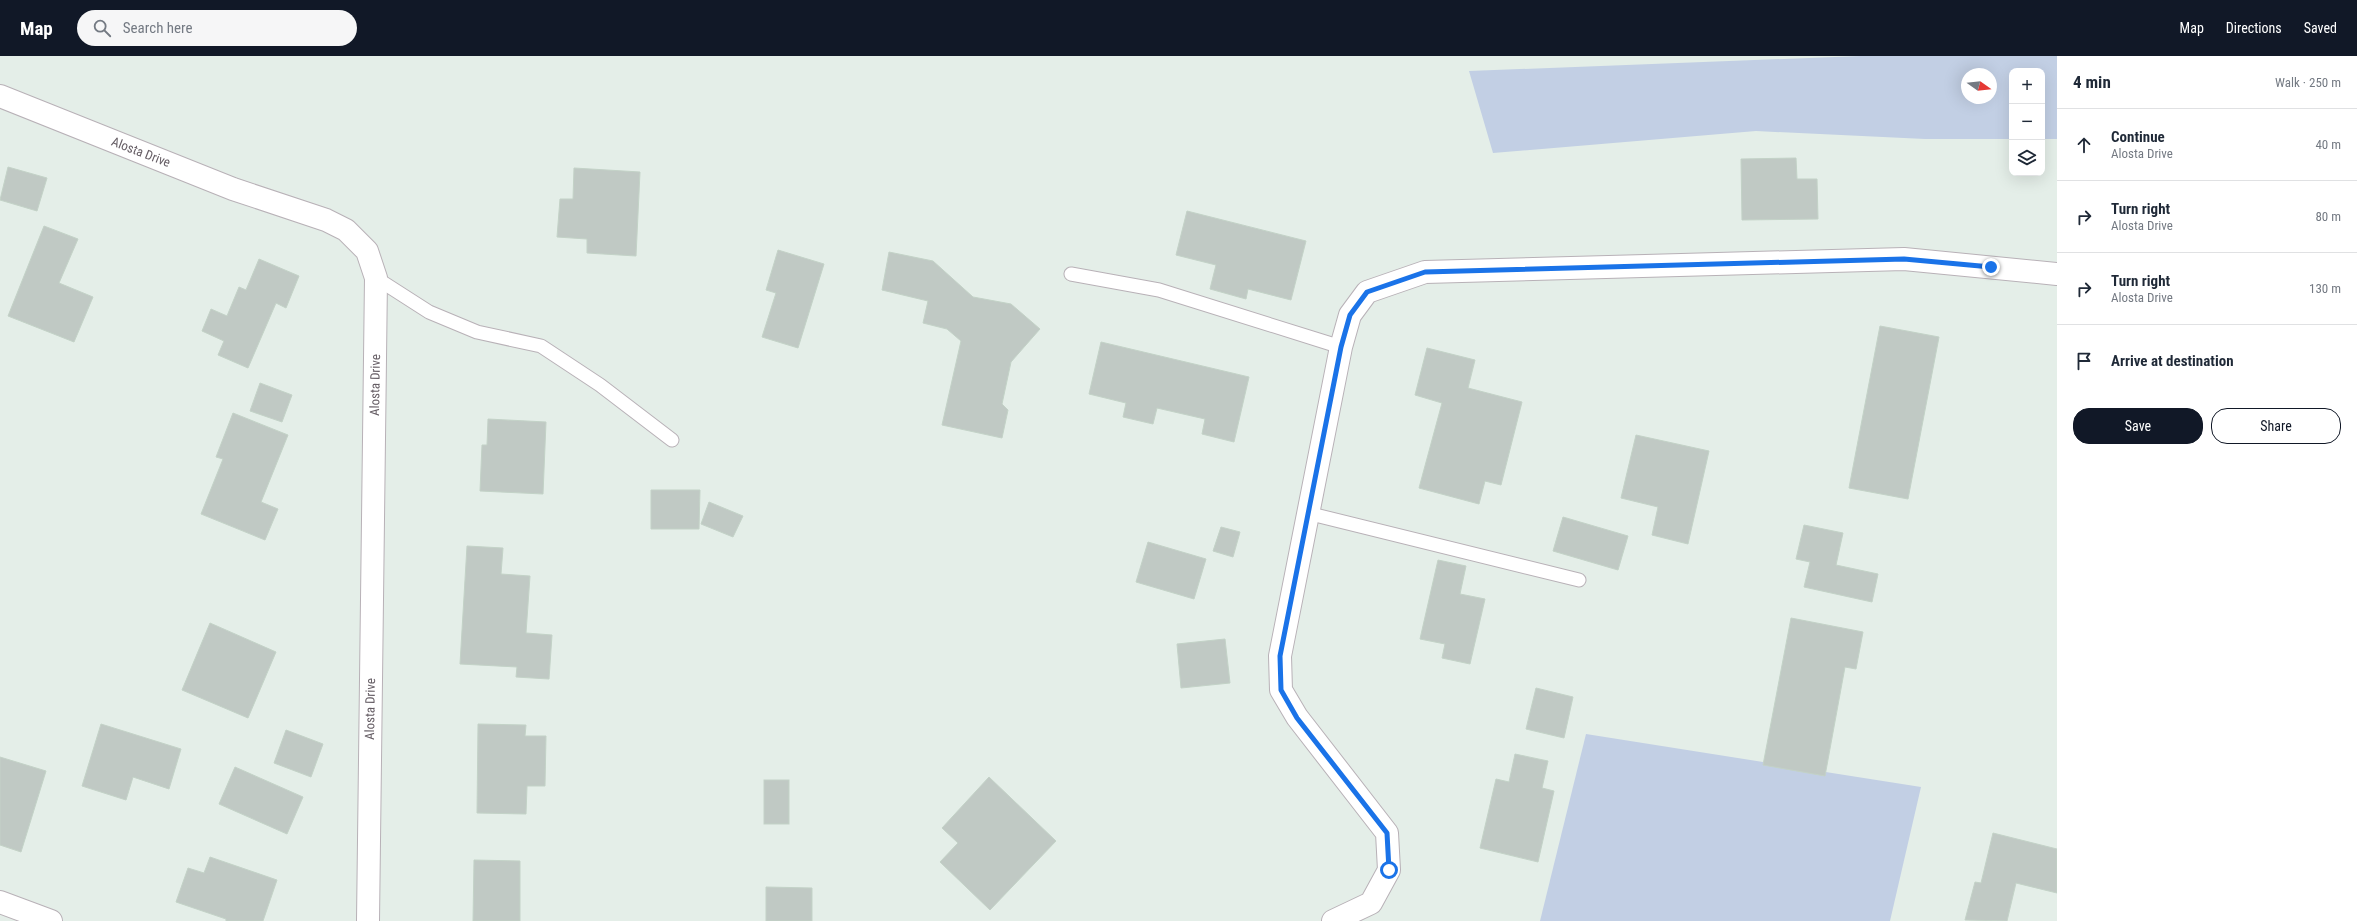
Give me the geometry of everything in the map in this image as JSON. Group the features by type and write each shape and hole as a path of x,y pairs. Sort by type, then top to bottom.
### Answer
{"street":[{"name":"Alosta Drive","path":"0,96 233,189 326,220 346,230 367,251 376,278 368,921"},
{"path":"1334,921 1371,904 1389,870 1387,833 1297,718 1281,690 1280,656 1341,347 1350,315 1367,292 1425,272 1904,259 2057,274"},
{"path":"0,902 51,921"}],"lane":[{"path":"1071,274 1159,290 1341,347"},
{"path":"376,278 429,312 477,332 541,346 600,385 672,440"},
{"path":"1308,513 1579,580"}],"shaded area":[{"path":"1860,56 2057,56 2057,139 2045,139 2045,68 2009,68 2009,139 1925,139 1756,131 1493,153 1469,71"},
{"path":"1586,734 1921,787 1890,921 1540,921"}],"building":[{"path":"1796,158 1797,179 1817,179 1818,219 1742,220 1741,159"},
{"path":"8,167 47,178 37,211 0,200"},
{"path":"574,168 640,172 636,256 587,253 587,239 557,237 560,199 573,199"},
{"path":"1187,211 1306,241 1291,300 1248,289 1246,299 1210,289 1216,265 1176,255"},
{"path":"44,226 78,239 59,283 93,297 74,342 8,316"},
{"path":"778,250 824,264 798,348 762,337 776,293 766,290"},
{"path":"889,252 933,261 973,297 1011,304 1040,329 1011,362 1002,404 1008,410 1002,438 942,425 961,341 947,329 923,323 928,301 882,290"},
{"path":"259,259 299,276 286,308 276,303 248,368 218,355 224,341 202,331 211,309 227,316 239,287 246,290"},
{"path":"1880,326 1939,337 1908,499 1849,488"},
{"path":"1101,342 1249,377 1234,442 1202,434 1205,419 1157,408 1153,424 1123,417 1126,403 1089,394"},
{"path":"1427,348 1475,360 1468,388 1522,402 1501,485 1485,481 1479,504 1419,488 1442,403 1415,395"},
{"path":"260,383 292,395 282,422 250,411"},
{"path":"233,413 288,435 261,502 278,509 265,540 201,514 223,459 216,457"},
{"path":"488,419 546,422 543,494 480,491 482,445 487,445"},
{"path":"1636,435 1709,451 1688,544 1652,535 1658,507 1621,498"},
{"path":"651,490 700,490 699,529 651,529"},
{"path":"709,502 743,516 733,537 701,524"},
{"path":"1563,517 1628,536 1618,570 1553,551"},
{"path":"1804,525 1843,533 1836,565 1878,574 1872,602 1804,587 1810,562 1796,559"},
{"path":"1221,527 1240,532 1233,557 1213,551"},
{"path":"1148,542 1206,559 1194,599 1136,582"},
{"path":"467,546 503,548 501,574 530,576 526,633 552,635 549,679 516,677 517,667 460,664"},
{"path":"1438,560 1466,566 1460,594 1485,599 1470,664 1442,658 1445,644 1420,639"},
{"path":"1791,618 1863,632 1856,669 1845,667 1825,776 1763,765"},
{"path":"210,623 276,652 248,718 182,690"},
{"path":"1225,639 1230,683 1181,688 1177,644"},
{"path":"1536,688 1573,697 1564,738 1526,729"},
{"path":"101,724 181,749 169,789 133,777 126,800 82,786"},
{"path":"478,724 526,725 525,736 546,736 545,786 527,786 526,814 477,813"},
{"path":"286,730 323,744 311,777 274,763"},
{"path":"1515,754 1548,761 1542,788 1554,791 1538,862 1480,848 1496,779 1509,782"},
{"path":"0,757 46,771 21,852 0,845"},
{"path":"235,767 303,797 287,834 219,804"},
{"path":"989,777 1056,841 990,910 940,862 958,843 942,828"},
{"path":"764,780 789,780 789,824 764,824"},
{"path":"1993,833 2057,849 2057,893 2016,883 2007,921 1965,920 1975,882 1981,883"},
{"path":"210,857 277,880 263,921 226,921 226,919 176,902 188,868 204,873"},
{"path":"474,860 520,861 520,921 473,921"},
{"path":"766,887 812,888 812,921 766,921"}],"route":[{"path":"1389,870 1387,833 1313,740 1297,718 1281,690 1280,656 1341,347 1350,315 1367,292 1425,272 1904,259 1991,267"}]}
